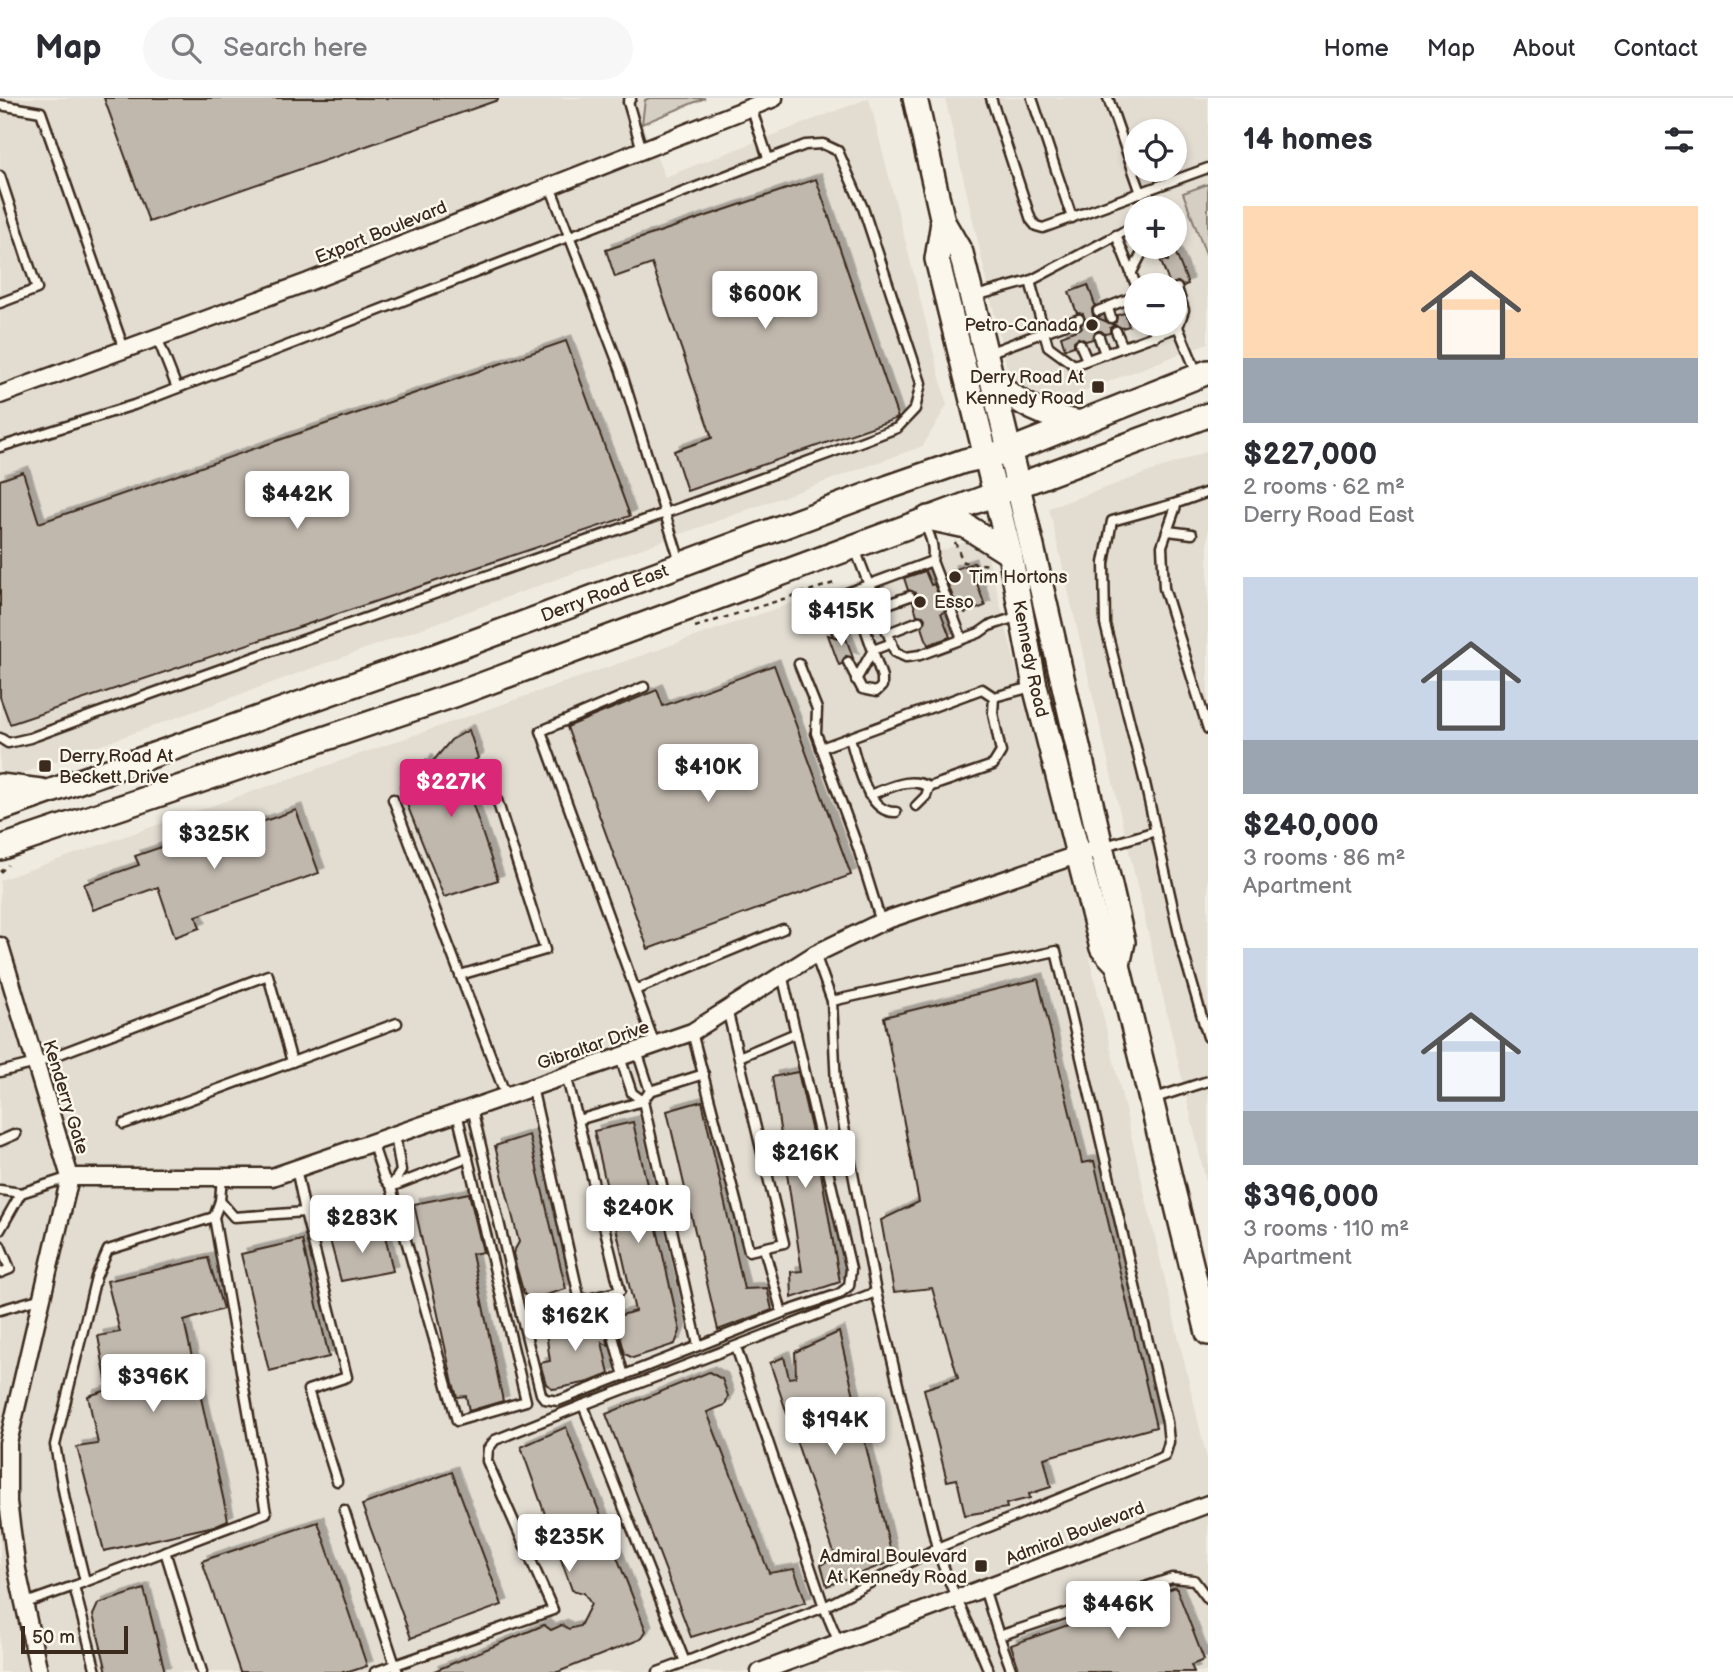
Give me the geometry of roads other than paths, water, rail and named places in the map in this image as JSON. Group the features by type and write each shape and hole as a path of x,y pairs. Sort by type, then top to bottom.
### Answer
{"main road":[{"name":"Kennedy Road","path":"915,98 943,222 961,253 993,381 998,453 995,494 1002,560 1022,615 1035,686 1089,850 1123,942 1118,965 1208,1333"},
{"name":"Kennedy Road","path":"943,222 937,259 998,453 1018,486 1089,850"},
{"name":"Derry Road East","path":"0,809 438,655 889,487 998,453 1081,423 1203,374"},
{"path":"993,381 1032,409 1081,423"},
{"path":"0,848 457,694 1208,415"},
{"path":"925,519 966,526 1002,560"},
{"path":"0,786 48,792"}],"street":[{"name":"Export Boulevard","path":"0,395 308,282 774,98"},
{"name":"Gibraltar Drive","path":"70,1177 272,1177 692,1032 815,954 881,922 1089,850"},
{"name":"Kenderry Gate","path":"0,946 70,1177 8,1443 8,1502 23,1604 39,1672"},
{"name":"Admiral Boulevard","path":"760,1672 1208,1504"}],"lane":[{"path":"631,98 628,102 642,150"},
{"path":"991,98 1031,220 1036,226 1043,228 1208,168"},
{"path":"1032,98 1072,218"},
{"path":"1108,98 1141,193"},
{"path":"0,105 41,112 124,349"},
{"path":"751,107 768,158"},
{"path":"0,447 134,405 805,145 822,144 838,151 863,208 921,383 915,409 897,428 538,559 183,681 30,738 8,743 0,738"},
{"path":"0,176 37,289 0,303"},
{"path":"550,186 621,371 682,564"},
{"path":"972,297 1030,281 1124,231"},
{"path":"1115,235 1131,273"},
{"path":"1030,281 1048,346 1074,365 1153,336"},
{"path":"1098,312 1124,301"},
{"path":"1108,308 1111,318"},
{"path":"985,354 1075,320 1075,331"},
{"path":"1116,331 1123,347"},
{"path":"1183,336 1203,374"},
{"path":"157,337 177,388"},
{"path":"1098,337 1105,354"},
{"path":"1080,344 1087,360"},
{"path":"1208,492 1111,521 1104,563 1105,624 1192,987 1208,1037"},
{"path":"1177,503 1162,547 1164,588 1208,729"},
{"path":"925,519 934,554 932,561 962,639"},
{"path":"1168,531 1192,534"},
{"path":"854,545 895,652 906,657 979,633 989,626 1022,615"},
{"path":"837,632 830,606 833,598 871,588 932,561"},
{"path":"932,589 942,586"},
{"path":"848,662 862,689 876,692 882,686 883,677 864,625 864,611 871,588"},
{"path":"879,607 910,596"},
{"path":"941,613 951,609"},
{"path":"888,633 919,621"},
{"path":"856,680 873,650 892,643"},
{"path":"799,664 817,709 816,733 858,848 881,922"},
{"path":"821,748 982,690 994,697 1035,686"},
{"path":"644,687 541,731 655,1045"},
{"path":"869,795 907,782 919,782 929,787 993,765 1001,752 993,713 994,697"},
{"path":"850,738 869,795 878,808 887,813 896,812"},
{"path":"916,806 926,796 929,787"},
{"path":"393,799 506,1096"},
{"path":"460,975 545,950 496,800"},
{"path":"1089,850 1156,831"},
{"path":"635,990 783,929"},
{"path":"659,1672 824,1607 937,1548 1165,1455 1169,1442 1167,1422 1056,951 832,1001"},
{"path":"815,954 832,1001 836,1086 876,1292 937,1548 945,1574 958,1599 986,1671"},
{"path":"464,1110 521,1315 538,1387 545,1399 558,1401 782,1313 839,1294 845,1291 851,1280 851,1269 782,974"},
{"path":"0,1072 36,1063 268,975 292,1062"},
{"path":"692,1032 749,1251 783,1243 727,1009"},
{"path":"124,1124 397,1023"},
{"path":"739,1057 796,1033"},
{"path":"637,1051 650,1091"},
{"path":"620,1057 632,1093 643,1101 698,1345"},
{"path":"578,1120 643,1101 650,1091 704,1074"},
{"path":"521,1315 621,1291 566,1075"},
{"path":"1152,1099 1208,1081"},
{"path":"532,1087 580,1301"},
{"path":"372,1142 384,1178 391,1187 457,1421 526,1401 468,1157 464,1110"},
{"path":"0,1141 16,1134"},
{"path":"391,1187 401,1171 395,1135"},
{"path":"391,1187 468,1157"},
{"path":"296,1168 347,1377 308,1390 337,1480"},
{"path":"0,1190 21,1193 70,1177"},
{"path":"23,1604 266,1513 214,1217 220,1200 222,1177"},
{"path":"0,1230 21,1193"},
{"path":"220,1200 234,1217 305,1212"},
{"path":"338,1222 395,1205"},
{"path":"85,1580 55,1446 96,1277 108,1250 214,1217"},
{"path":"0,1245 10,1269 0,1273"},
{"path":"764,1248 782,1313"},
{"path":"375,1672 397,1669 553,1610 487,1461 488,1450 495,1440 876,1292"},
{"path":"602,1296 624,1376"},
{"path":"0,1310 41,1298"},
{"path":"736,1346 824,1607 839,1643"},
{"path":"583,1405 685,1662"},
{"path":"344,1510 397,1669"},
{"path":"165,1551 202,1672"},
{"path":"999,1636 1172,1577 1194,1580 1208,1599"},
{"path":"74,1586 96,1672"},
{"path":"984,1588 1012,1672"}],"place":[{"name":"Petro-Canada","path":"1092,325"},
{"name":"Derry Road At Kennedy Road","path":"1098,387"},
{"name":"Tim Hortons","path":"955,577"},
{"name":"Esso","path":"920,602"},
{"name":"Derry Road At Beckett Drive","path":"45,766"},
{"name":"Admiral Boulevard At Kennedy Road","path":"981,1566"}]}
